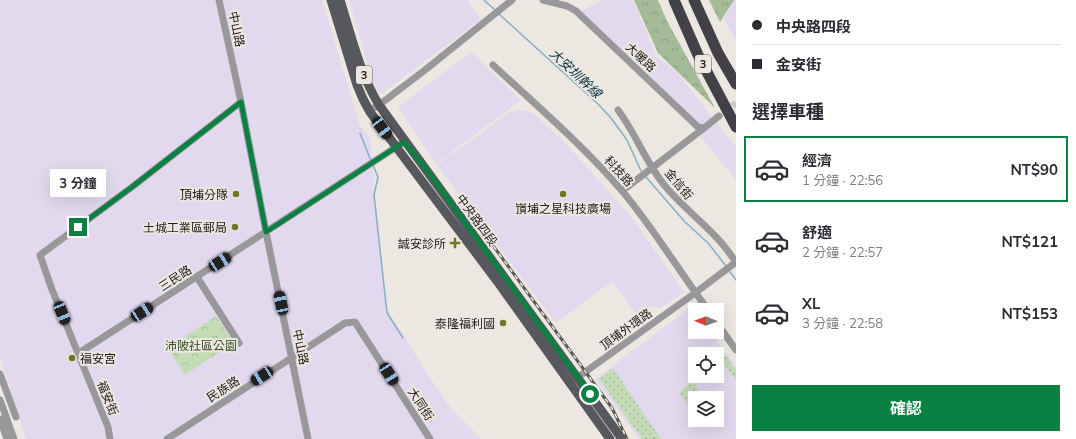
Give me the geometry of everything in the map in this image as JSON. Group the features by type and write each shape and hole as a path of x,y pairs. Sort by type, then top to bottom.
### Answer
{"highway":[{"name":"3","path":"674,0 698,55 736,126"},
{"name":"3","path":"694,0 718,53 736,84"}],"main road":[{"name":"中央路四段","path":"331,0 357,85 369,111 497,281 622,439"},
{"name":"中央路四段","path":"340,0 370,92 404,142 429,173 574,380 610,439"}],"street":[{"name":"中山路","path":"219,0 241,102 308,439"},
{"path":"369,111 425,70 512,0"},
{"name":"大暖路","path":"543,0 567,6 576,10 698,127 704,128"},
{"name":"科技路","path":"492,65 591,157 622,191 636,208 703,303"},
{"name":"福安街","path":"110,439 108,427 40,255 132,187 241,102"},
{"name":"金信街","path":"618,110 637,140 652,168 665,186 687,210 718,239 736,262"},
{"path":"622,191 719,116"},
{"name":"三民路","path":"79,354 404,142"},
{"name":"頂埔外環路","path":"574,380 736,262"},
{"path":"197,276 239,343"},
{"name":"大同街","path":"292,357 345,322 355,322 430,439"},
{"path":"724,333 736,350"},
{"name":"民族路","path":"167,439 292,357"},
{"path":"0,374 16,417"},
{"path":"0,400 14,439"},
{"path":"0,419 7,439"}],"shaded area":[{"path":"0,0 322,0 360,126 370,138 386,307 426,372 450,407 482,439 26,439 0,357"},
{"path":"349,0 467,0 481,19 380,95 372,80"},
{"path":"602,0 633,0 657,57 676,71 736,147 736,180 652,77 581,11"},
{"path":"733,0 736,0 736,41 724,19"},
{"path":"471,52 521,100 436,164 398,107"},
{"name":"嵿埔之星科技廣場","path":"525,110 534,114 564,142 630,215 684,292 660,309 653,305 647,310 649,317 642,323 612,281 556,323 437,165 511,111"},
{"path":"688,309 688,339 715,339 721,347 688,347 688,383 724,383 724,351 736,367 736,439 639,439 595,379"}],"green space":[{"path":"634,0 658,0 667,21 715,108 658,53"},
{"path":"709,0 734,0 720,22"},
{"name":"沛陂社區公園","path":"216,316 234,342 185,375 168,348"},
{"path":"726,356 736,370 736,380 724,364 724,358"},
{"path":"613,368 661,439 642,439 599,379"},
{"path":"690,383 694,383 699,391 688,391 687,404 679,392"}],"waterway":[{"name":"大安圳幹線","path":"484,0 495,10"},
{"name":"大安圳幹線","path":"499,14 598,104 611,118 627,140 641,171"},
{"path":"360,133 371,161"},
{"path":"373,165 378,177 374,195 387,313 403,338"},
{"name":"大安圳幹線","path":"646,177 685,222 708,243 726,266"},
{"name":"大安圳幹線","path":"730,272 736,280"}],"tunnel":[{"path":"724,112 736,103"}],"railway":[{"path":"467,210 612,408 627,439"}],"place":[{"name":"頂埔分隊","path":"236,194"},
{"name":"嵿埔之星科技廣場","path":"563,194"},
{"name":"土城工業區郵局","path":"235,227"},
{"name":"誠安診所","path":"455,243"},
{"name":"泰隆福利國","path":"503,323"},
{"name":"福安宮","path":"72,358"}],"route":[{"path":"78,227 241,102 266,232 404,142 424,166 547,337 590,394"}]}
